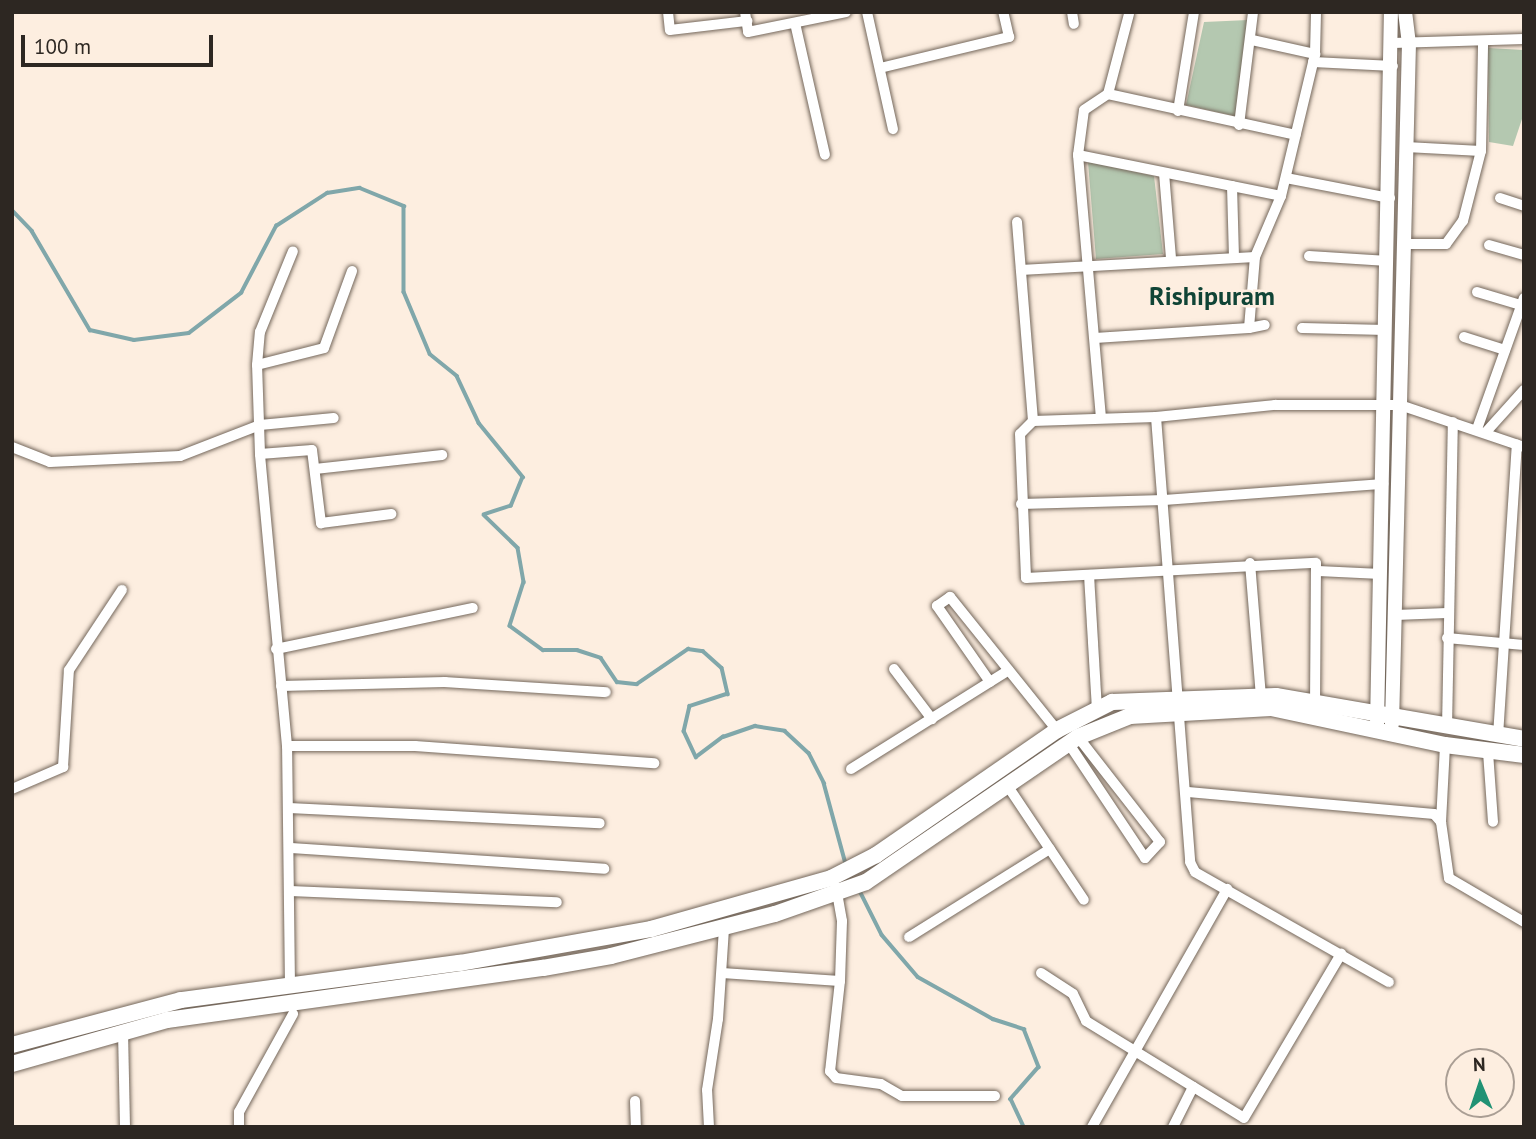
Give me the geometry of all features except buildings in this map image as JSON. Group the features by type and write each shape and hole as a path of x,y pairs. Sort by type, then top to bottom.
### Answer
{"main road":[{"path":"12,1064 123,1031 200,1014 543,968 724,928 841,884 1007,785 1074,741 1130,716 1179,706 1261,696 1315,701 1447,728 1524,739"},
{"path":"881,862 1057,730 1097,708 1128,700 1179,706 1271,708 1445,745 1524,755"},
{"path":"12,1045 149,1006 460,963 651,929 841,884"}],"street":[{"path":"668,12 670,30 746,17 748,32 846,12"},
{"path":"867,12 893,129"},
{"path":"880,68 1009,37 1003,12"},
{"path":"1178,111 1194,12"},
{"path":"1239,125 1252,40 1253,12"},
{"path":"1249,328 1255,257 1286,178 1314,58 1316,12"},
{"path":"1385,732 1381,574 1393,66 1391,12"},
{"path":"1385,715 1395,615 1409,44 1405,12"},
{"path":"1101,418 1078,155 1084,110 1108,94 1129,14"},
{"path":"795,23 825,155"},
{"path":"1393,43 1524,39"},
{"path":"1252,40 1314,58 1393,66"},
{"path":"1404,244 1446,244 1455,233 1474,188 1481,151 1483,42"},
{"path":"1108,94 1239,125 1296,135"},
{"path":"1406,147 1481,151"},
{"path":"1078,155 1281,196"},
{"path":"1164,173 1171,258"},
{"path":"1286,178 1390,198"},
{"path":"1232,186 1234,256"},
{"path":"1500,198 1524,206"},
{"path":"1017,222 1033,421"},
{"path":"1489,245 1524,255"},
{"path":"290,986 291,848 287,746 260,454 257,365 260,332 293,251"},
{"path":"1309,256 1388,261"},
{"path":"1021,270 1171,258 1255,257"},
{"path":"257,365 324,348 352,271"},
{"path":"1477,292 1523,303 1505,350 1481,431"},
{"path":"1095,338 1265,326"},
{"path":"1302,328 1387,330"},
{"path":"1464,337 1505,350"},
{"path":"1481,431 1524,390"},
{"path":"1315,701 1318,571 1313,561 1026,578 1020,434 1033,421 1156,417 1275,405 1400,405 1520,446 1503,642 1498,736"},
{"path":"1156,417 1188,792 1190,862 1195,872 1389,982"},
{"path":"12,447 50,462 180,456 260,425 334,418"},
{"path":"1447,728 1447,613 1453,422"},
{"path":"260,454 312,450 321,523 391,514"},
{"path":"315,469 442,455"},
{"path":"1021,504 1164,500 1383,484"},
{"path":"1250,564 1261,696"},
{"path":"1318,571 1381,574"},
{"path":"1089,575 1097,708"},
{"path":"12,789 63,767 69,670 122,590"},
{"path":"990,682 937,606 950,597 1057,730"},
{"path":"276,649 474,608"},
{"path":"1395,615 1447,613"},
{"path":"1447,638 1524,645"},
{"path":"894,669 932,719"},
{"path":"851,769 1009,670"},
{"path":"281,686 445,682 607,692"},
{"path":"1074,741 1160,842 1145,858 1074,741"},
{"path":"1445,745 1441,822 1449,878 1524,922"},
{"path":"287,746 415,747 654,762"},
{"path":"1488,752 1493,822"},
{"path":"1007,785 1084,900"},
{"path":"1188,792 1434,814 1441,822"},
{"path":"289,808 600,823"},
{"path":"291,848 604,869"},
{"path":"909,937 1050,849"},
{"path":"841,884 840,981 833,1077 878,1084 902,1096 995,1097"},
{"path":"1092,1127 1227,889"},
{"path":"290,891 557,902"},
{"path":"709,1127 707,1090 722,973 724,928"},
{"path":"1041,973 1073,994 1086,1021 1244,1118 1341,954"},
{"path":"722,973 840,981"},
{"path":"239,1127 239,1112 293,1014"},
{"path":"123,1031 125,1127"},
{"path":"1173,1127 1193,1087"},
{"path":"635,1101 636,1127"}],"green space":[{"path":"1248,20 1235,116 1186,105 1204,22"},
{"path":"1488,48 1524,50 1524,113 1513,146 1489,142"},
{"path":"1088,162 1154,176 1163,254 1096,259"}],"waterway":[{"path":"12,210 32,231 90,330 134,340 189,333 241,293 276,226 327,193 360,188 404,206 404,292 430,354 457,376 479,423 523,477 511,506 484,515 518,548 524,582 510,626 543,650 577,650 601,658 617,682 637,684 688,649 703,651 722,668 728,694 690,706 684,731 696,757 723,737 755,726 785,731 809,753 824,783 846,864"},
{"path":"859,889 882,935 918,977 993,1019 1024,1029 1039,1067 1011,1099 1024,1127"}],"district":[{"name":"Rishipuram","path":"1212,296"}]}
